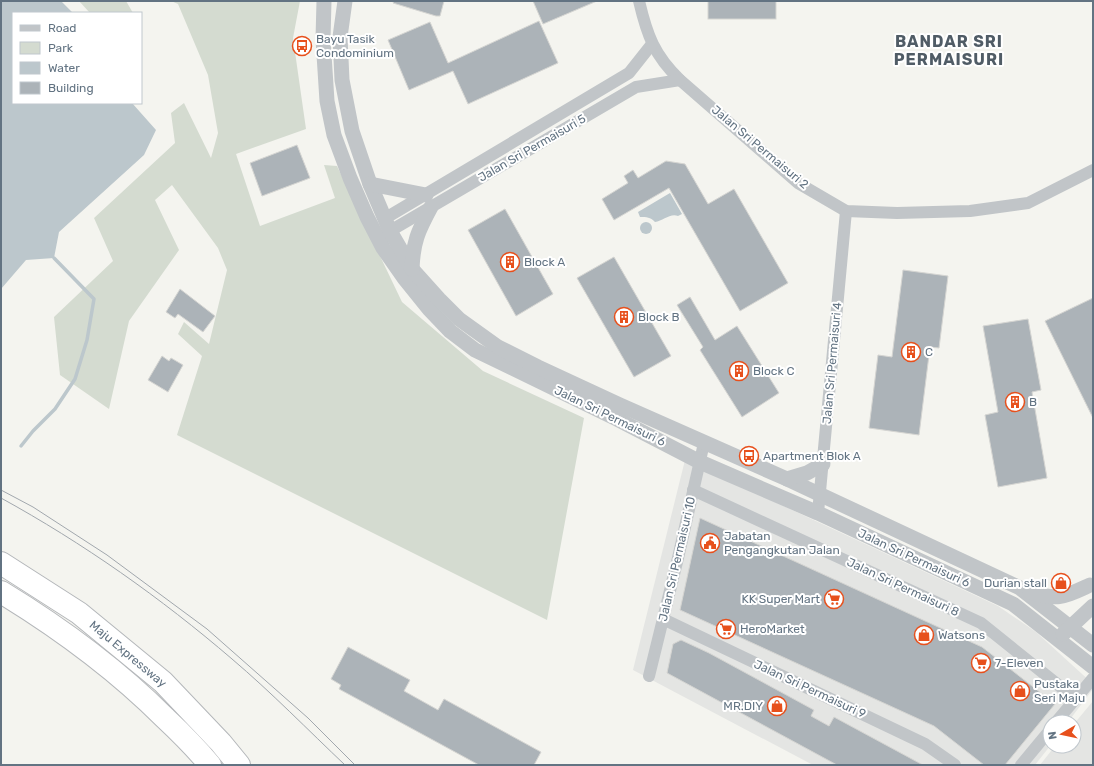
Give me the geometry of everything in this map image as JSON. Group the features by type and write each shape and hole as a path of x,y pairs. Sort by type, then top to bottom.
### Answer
{"highway":[{"name":"Maju Expressway","path":"1,563 80,613 163,682 222,743 239,765"},
{"name":"Maju Expressway","path":"1,592 41,616 74,639 137,691 196,748 210,765"}],"street":[{"name":"Jalan Sri Permaisuri 6","path":"324,1 323,39 327,101 334,135 350,178 367,217 383,248 404,278 429,309 450,331 475,350 617,419 700,462 818,514 1013,604 1093,667"},
{"name":"Jalan Sri Permaisuri 6","path":"345,1 340,37 342,80 352,131 385,226 412,269 459,319 498,347 620,405 787,479 1020,588 1093,645"},
{"name":"Jalan Sri Permaisuri 2","path":"639,1 645,27 652,44 667,67 798,182 846,211 897,213 970,211 1028,203 1093,170"},
{"name":"Jalan Sri Permaisuri 5","path":"428,201 630,73 652,44"},
{"name":"Jalan Sri Permaisuri 5","path":"385,226 636,87 680,80"},
{"path":"370,184 428,201 413,251 412,269"},
{"name":"Jalan Sri Permaisuri 4","path":"818,514 846,211"},
{"path":"367,217 385,226 383,248"},
{"name":"Jalan Sri Permaisuri 10","path":"649,676 678,558 704,442"},
{"path":"787,479 807,473 823,464"},
{"name":"Jalan Sri Permaisuri 8","path":"693,490 981,623 1076,698"},
{"path":"1020,588 1048,597 1056,597 1067,596 1092,584"},
{"path":"1044,628 1092,584"},
{"path":"1059,640 1070,627 1093,606"},
{"name":"Jalan Sri Permaisuri 9","path":"663,619 925,744 955,765"},
{"path":"1063,714 1093,678"},
{"path":"1021,765 1042,740"}],"shaded area":[{"path":"685,460 998,606 1036,632 1093,684 1093,689 1074,714 1042,714 1042,754 1044,754 1035,765 813,765 633,670"},
{"path":"1093,701 1093,765 1040,765 1049,754 1082,754 1082,714"}],"green space":[{"path":"79,1 126,1 132,12 89,12"},
{"path":"171,1 300,1 293,38 306,129 236,154 260,226 335,198 324,165 337,166 402,302 483,371 584,418 547,620 177,435 202,356 178,334 184,322 209,344 227,270 218,248 172,185 155,200 179,250 129,321 109,409 60,375 54,317 113,261 94,218 175,143 171,113 184,103 211,158 218,133 208,75 178,4"}],"water":[{"path":"1,1 61,1 72,12 12,12 12,104 133,104 156,130 144,155 59,232 54,258 26,260 1,289"},
{"path":"670,193 682,214 678,216 669,216 655,222 652,219 640,217 638,212"},
{"path":"644,222 648,222 652,228 648,234 644,234 640,230 640,226"}],"building":[{"path":"394,1 444,1 440,16 436,16 393,3"},
{"path":"533,1 597,1 543,24"},
{"path":"708,1 776,1 776,19 708,19"},
{"path":"539,21 558,63 468,104 453,71 409,90 388,40 430,22 448,63"},
{"path":"297,145 310,178 262,196 250,163"},
{"path":"666,161 685,164 708,204 734,189 788,283 740,311 669,188 614,220 602,199 628,183 624,176 633,170 638,178"},
{"name":"Block A","path":"505,209 553,294 516,316 468,230"},
{"name":"Block B","path":"614,257 671,356 634,377 577,278"},
{"name":"C","path":"903,270 948,276 939,348 930,347 919,435 869,428 878,355 892,357"},
{"path":"180,289 215,316 203,332 178,314 175,318 166,312"},
{"name":"Block C","path":"690,297 715,340 737,326 779,393 742,417 700,350 703,347 677,305"},
{"path":"1093,298 1093,418 1045,321"},
{"name":"B","path":"1028,319 1041,390 1032,392 1047,478 998,487 985,415 998,412 983,326"},
{"path":"162,356 169,361 171,358 183,365 168,392 148,380"},
{"path":"700,518 982,647 1055,704 1047,714 1042,714 1042,720 1005,765 984,765 934,726 680,610"},
{"path":"681,640 709,653 814,710 811,716 829,726 834,717 923,765 837,765 667,673 673,644"},
{"path":"348,647 410,680 404,691 438,710 444,699 541,752 534,765 479,765 339,689 341,685 331,679"}],"waterway":[{"path":"21,446 33,431 55,409 75,379 87,340 94,299 54,258"}],"tram line":[{"path":"1,490 33,507 107,555 207,629 308,718 355,765"},
{"path":"1,498 32,515 121,572 177,614 247,672 345,765"}],"place":[{"name":"Bayu Tasik Condominium","path":"302,46"},
{"name":"Block A","path":"510,262"},
{"name":"Block B","path":"624,317"},
{"name":"C","path":"911,352"},
{"name":"Block C","path":"739,371"},
{"name":"B","path":"1015,402"},
{"name":"Apartment Blok A","path":"749,456"},
{"name":"Jabatan Pengangkutan Jalan","path":"710,543"},
{"name":"Durian stall","path":"1061,583"},
{"name":"KK Super Mart","path":"834,599"},
{"name":"HeroMarket","path":"726,629"},
{"name":"Watsons","path":"924,635"},
{"name":"7-Eleven","path":"981,663"},
{"name":"Pustaka Seri Maju","path":"1020,691"},
{"name":"MR.DIY","path":"777,706"}],"district":[{"name":"BANDAR SRI PERMAISURI","path":"949,50"}]}
